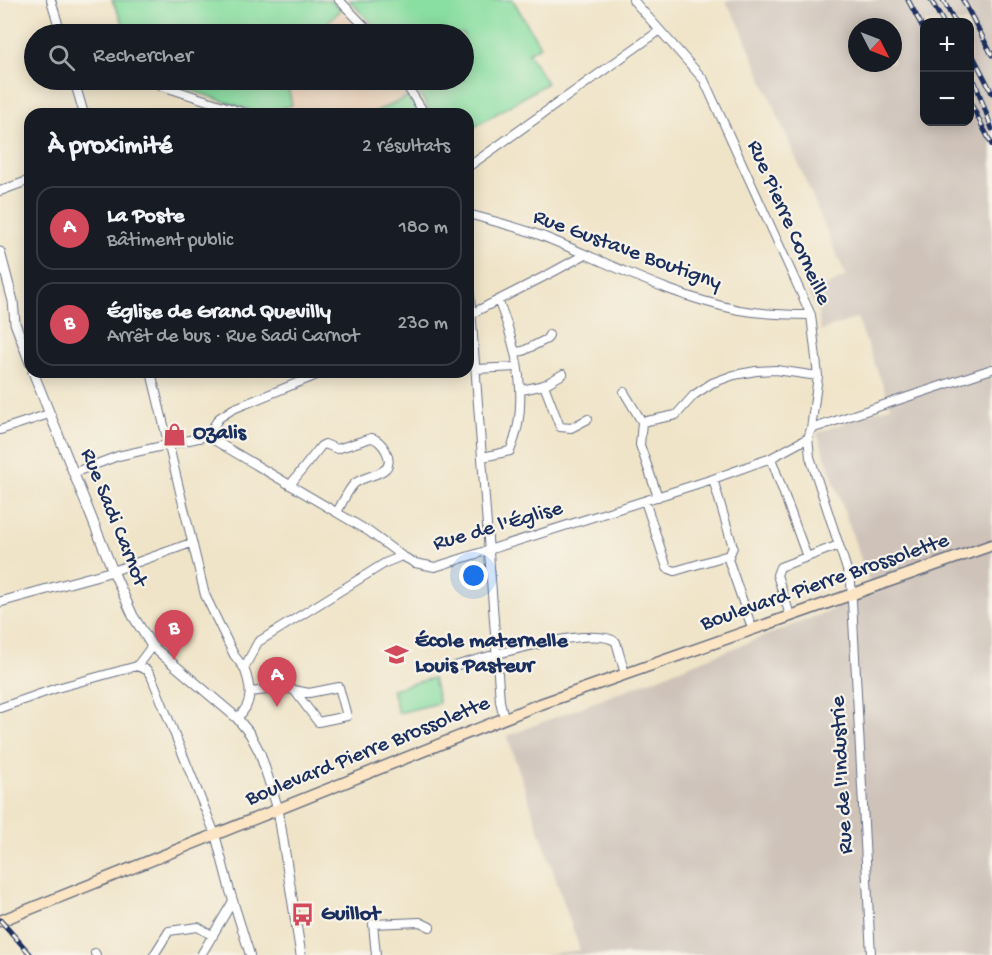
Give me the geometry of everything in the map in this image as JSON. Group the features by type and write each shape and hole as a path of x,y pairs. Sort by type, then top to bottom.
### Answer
{"main road":[{"name":"Boulevard Pierre Brossolette","path":"0,921 504,718 752,628 992,545"}],"street":[{"path":"51,0 58,24"},
{"path":"339,0 362,24"},
{"name":"Rue Pierre Corneille","path":"633,0 704,80 811,315 818,376 808,438 810,457 851,582 852,593"},
{"path":"474,163 660,31"},
{"path":"77,90 82,108"},
{"path":"174,90 230,108"},
{"path":"409,90 421,108"},
{"path":"0,191 24,182"},
{"name":"Rue Gustave Boutigny","path":"474,216 541,236 693,298 739,310 776,315 811,315"},
{"path":"0,252 13,301 15,323 24,347"},
{"path":"474,312 584,255"},
{"path":"483,457 510,451 518,432 519,401 522,390 516,352 498,300"},
{"path":"516,352 547,339 549,335"},
{"path":"474,351 500,701 504,718"},
{"path":"476,369 517,367"},
{"path":"811,429 992,369"},
{"path":"642,422 676,415 694,395 712,383 734,375 776,370 818,376"},
{"path":"522,390 544,385 563,374"},
{"name":"Rue Sadi Carnot","path":"35,378 132,616 152,646 237,718 250,734 260,753 278,809 301,955"},
{"path":"152,378 205,595 234,655 244,668 250,692 247,709 237,718"},
{"path":"73,473 118,456 207,436 219,418 233,409 309,378"},
{"path":"544,385 560,427 571,428 588,419"},
{"path":"624,392 642,422 640,446 658,497"},
{"path":"0,430 49,414"},
{"path":"207,436 368,531 402,556"},
{"path":"290,485 321,446 325,444 335,449 376,438 389,459 389,464 386,469 355,483 337,512"},
{"name":"Rue de l'Église","path":"244,668 258,642 385,562 402,556 415,563 435,567 490,551 713,479 771,458 808,438"},
{"path":"771,458 807,557"},
{"path":"713,479 733,547 728,559 752,628"},
{"path":"645,501 667,568 675,571 729,555"},
{"path":"0,602 36,594 113,571 191,543"},
{"path":"790,615 777,575 780,567 839,545"},
{"name":"Rue de l'Industrie","path":"852,593 871,955"},
{"path":"451,667 556,639 608,638 616,642 625,674"},
{"path":"137,666 152,646"},
{"path":"0,708 57,688 137,666 147,670 215,834 250,955"},
{"path":"250,692 285,688 309,693 339,687 347,716 318,722 294,690"},
{"path":"201,955 233,901"},
{"path":"376,955 373,924 420,922 430,927"},
{"path":"154,955 169,931 198,927 213,936"}],"shaded area":[{"path":"725,0 992,0 992,955 542,955 580,950 507,736 873,594 817,433 891,406 857,318 821,331 818,312 806,290 810,294 846,276 738,22"},
{"path":"341,10 354,24 326,24"},
{"path":"286,90 403,90 408,97 383,108 282,108 290,101"}],"green space":[{"path":"112,0 330,0 341,10 326,24 123,24"},
{"path":"349,0 513,0 540,46 528,53 547,83 474,127 474,108 428,108 417,90 474,90 474,24 372,24"},
{"path":"191,90 289,90 292,105 282,108 244,108"},
{"path":"408,97 415,108 383,108"},
{"path":"433,678 439,703 398,713 392,689"}],"railway":[{"path":"908,0 920,22"},
{"path":"931,0 941,18"},
{"path":"943,0 953,18"},
{"path":"963,0 992,55"},
{"path":"974,58 992,93"},
{"path":"975,82 992,129"},
{"path":"974,110 992,145"},
{"path":"0,920 31,955"}],"place":[{"name":"Ozalis","path":"175,434"},
{"name":"École maternelle Louis Pasteur","path":"397,655"},
{"name":"Église de Grand Quevilly","path":"174,660"},
{"name":"La Poste","path":"277,707"},
{"name":"Guillot","path":"303,915"}]}
